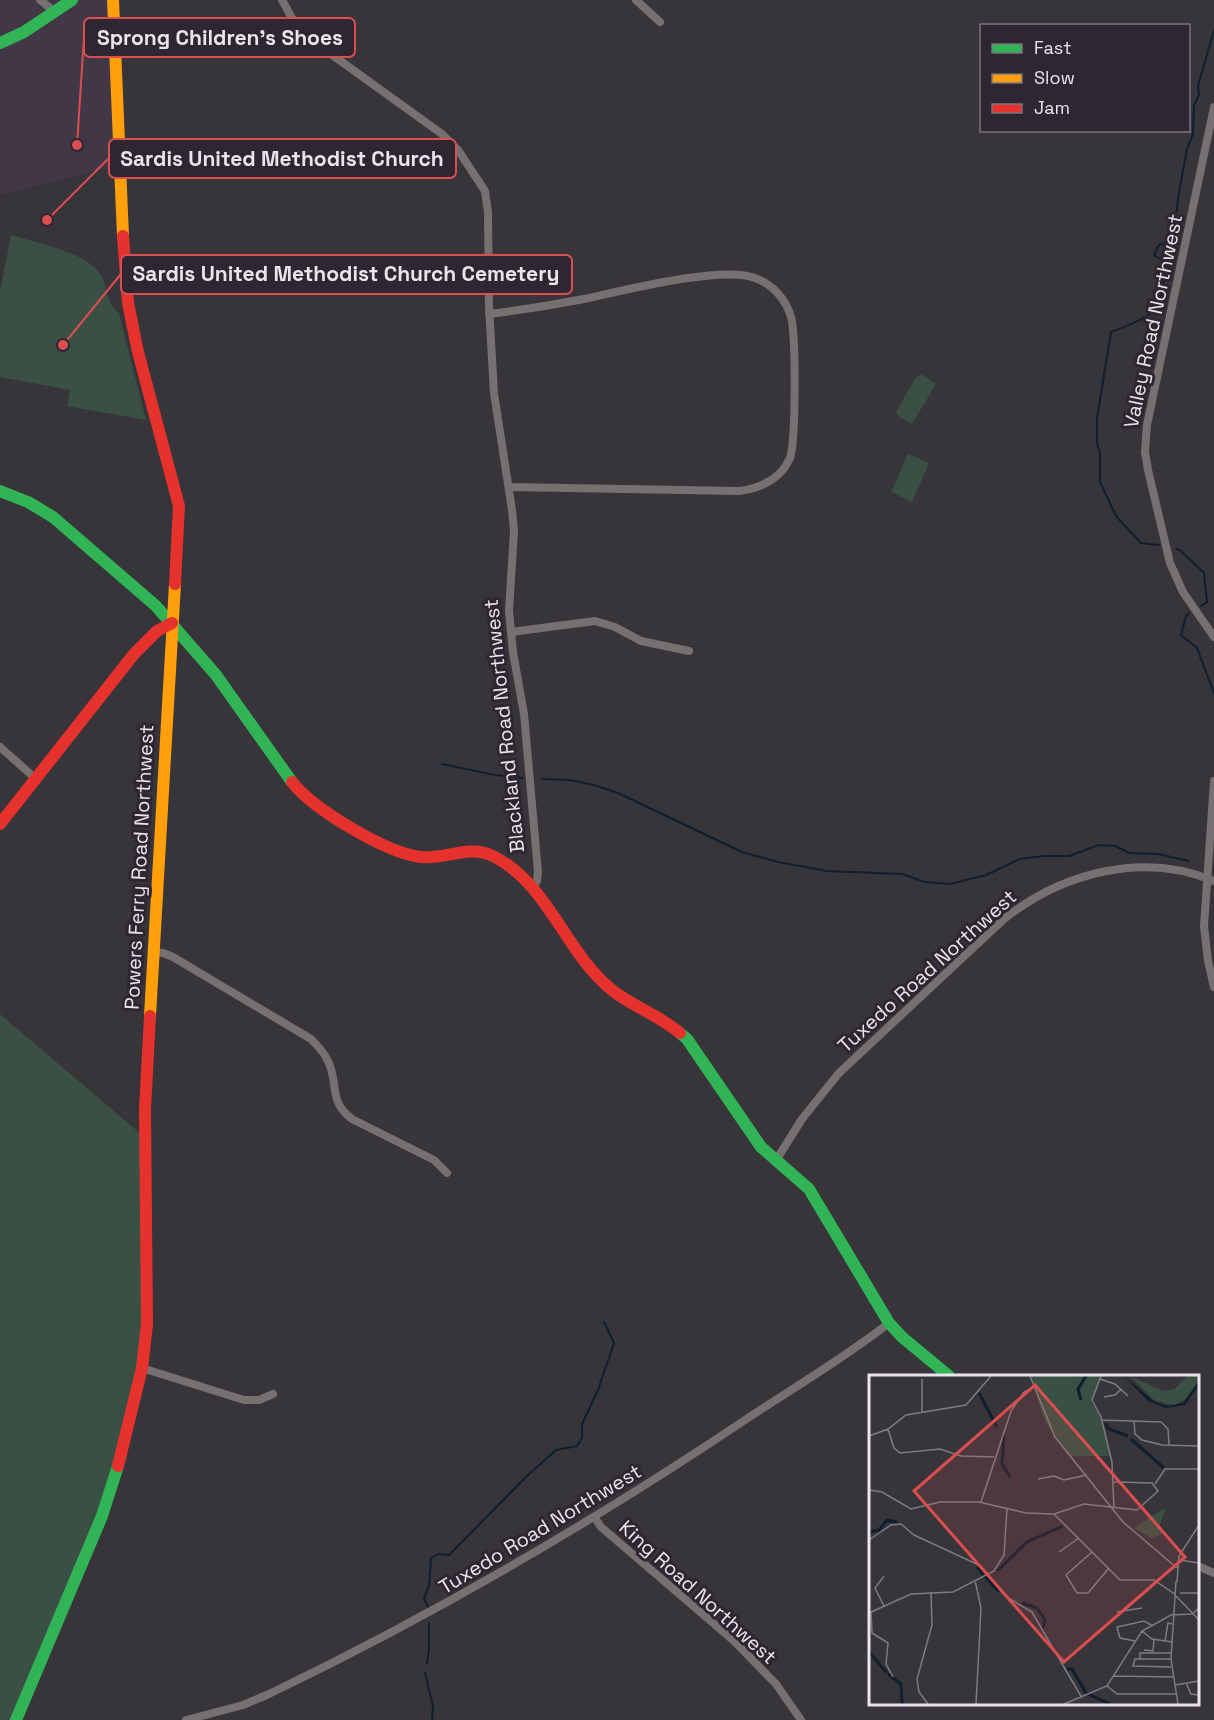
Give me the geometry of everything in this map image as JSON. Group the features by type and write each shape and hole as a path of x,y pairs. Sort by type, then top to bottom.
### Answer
{"street":[{"path":"40,0 55,12"},
{"path":"0,43 24,32 72,0"},
{"name":"Powers Ferry Road Northwest","path":"16,1720 102,1516 123,1449 142,1368 147,1324 145,1109 152,952 157,905 179,506 138,352 128,303 124,261 113,0"},
{"name":"Blackland Road Northwest","path":"282,0 292,18 317,44 442,134 465,160 485,192 488,213 489,314 494,393 514,531 509,593 511,632 524,714 537,861 537,881 533,889"},
{"path":"636,0 660,22"},
{"name":"Valley Road Northwest","path":"1214,107 1145,438 1148,470 1170,563 1183,592 1214,637"},
{"path":"489,314 582,300 642,286 734,273 756,278 774,290 787,306 793,328 793,446 784,468 766,484 740,491 509,488"},
{"path":"0,491 20,497 50,514 172,623 228,690 293,784 313,804 374,839 406,854 430,857 471,851 490,854 504,862 533,889 603,982 623,998 672,1025 687,1039 761,1147 775,1162 798,1177 809,1189 889,1323 902,1338 947,1375"},
{"path":"511,632 595,621 615,627 641,641 689,651"},
{"path":"0,824 134,654 157,631 172,623"},
{"path":"0,747 36,778"},
{"path":"1214,781 1210,880 1204,939 1214,987"},
{"name":"Tuxedo Road Northwest","path":"775,1162 802,1119 839,1073 1022,904 1060,885 1093,873 1117,868 1160,868 1193,873 1210,880"},
{"path":"152,952 173,957 310,1039 322,1049 329,1061 333,1074 335,1098 344,1113 434,1160 447,1173"},
{"name":"Tuxedo Road Northwest","path":"186,1720 243,1705 319,1670 449,1603 595,1518 889,1323"},
{"path":"142,1368 244,1400 259,1400 273,1394"},
{"name":"King Road Northwest","path":"595,1518 601,1527 749,1655 776,1684 801,1720"},
{"path":"1199,1567 1214,1573"}],"shaded area":[{"path":"0,0 114,0 113,167 0,195"}],"green space":[{"path":"11,235 73,254 85,260 101,275 109,300 119,313 146,420 67,406 70,390 0,377 0,292"},
{"path":"921,374 936,384 912,424 898,416 896,412 916,377"},
{"path":"908,454 929,463 912,502 891,492"},
{"path":"0,1014 149,1141 146,1359 126,1460 29,1679 15,1720 0,1720"}],"waterway":[{"path":"1159,545 1141,543 1116,516 1100,482 1097,418 1111,332 1146,317 1157,306 1161,294 1167,263 1154,255 1159,245 1169,242 1187,149 1193,134 1194,105 1199,95 1198,86 1214,30"},
{"path":"1176,549 1180,550 1204,573 1207,602 1201,606"},
{"path":"1189,613 1181,635 1197,648 1214,693"},
{"path":"442,764 495,775 523,778"},
{"path":"542,779 570,780 594,785 618,793 742,852 778,862 827,871 902,874 925,882 950,884 986,875 1020,859 1069,856 1099,845 1115,846 1130,853 1158,854 1189,861"},
{"path":"428,1607 424,1598 429,1586 431,1558 438,1554 449,1555 556,1450 577,1446 582,1438 582,1424 598,1390 614,1343 604,1322"},
{"path":"427,1663 429,1623"},
{"path":"425,1673 433,1706 432,1720"}],"traffic: fast":[{"path":"0,43 24,32 72,0"},
{"path":"0,491 28,502 53,517 156,606 216,675 292,782"},
{"path":"680,1033 687,1039 761,1147 809,1189 889,1323 902,1337 948,1375"},
{"path":"16,1720 102,1516 118,1466"}],"traffic: slow":[{"path":"113,0 123,236"},
{"path":"150,1016 175,584"}],"traffic: jam":[{"path":"123,236 128,303 138,352 179,506 175,584"},
{"path":"0,824 134,654 157,631 172,623"},
{"path":"292,782 316,805 333,817 370,839 406,854 430,857 466,852 484,853 511,867 540,897 576,950 603,982 680,1033"},
{"path":"118,1466 142,1368 147,1324 145,1109 150,1016"}],"place":[{"name":"Sprong Children's Shoes","path":"77,145"},
{"name":"Sardis United Methodist Church","path":"47,220"},
{"name":"Sardis United Methodist Church Cemetery","path":"63,345"}]}
